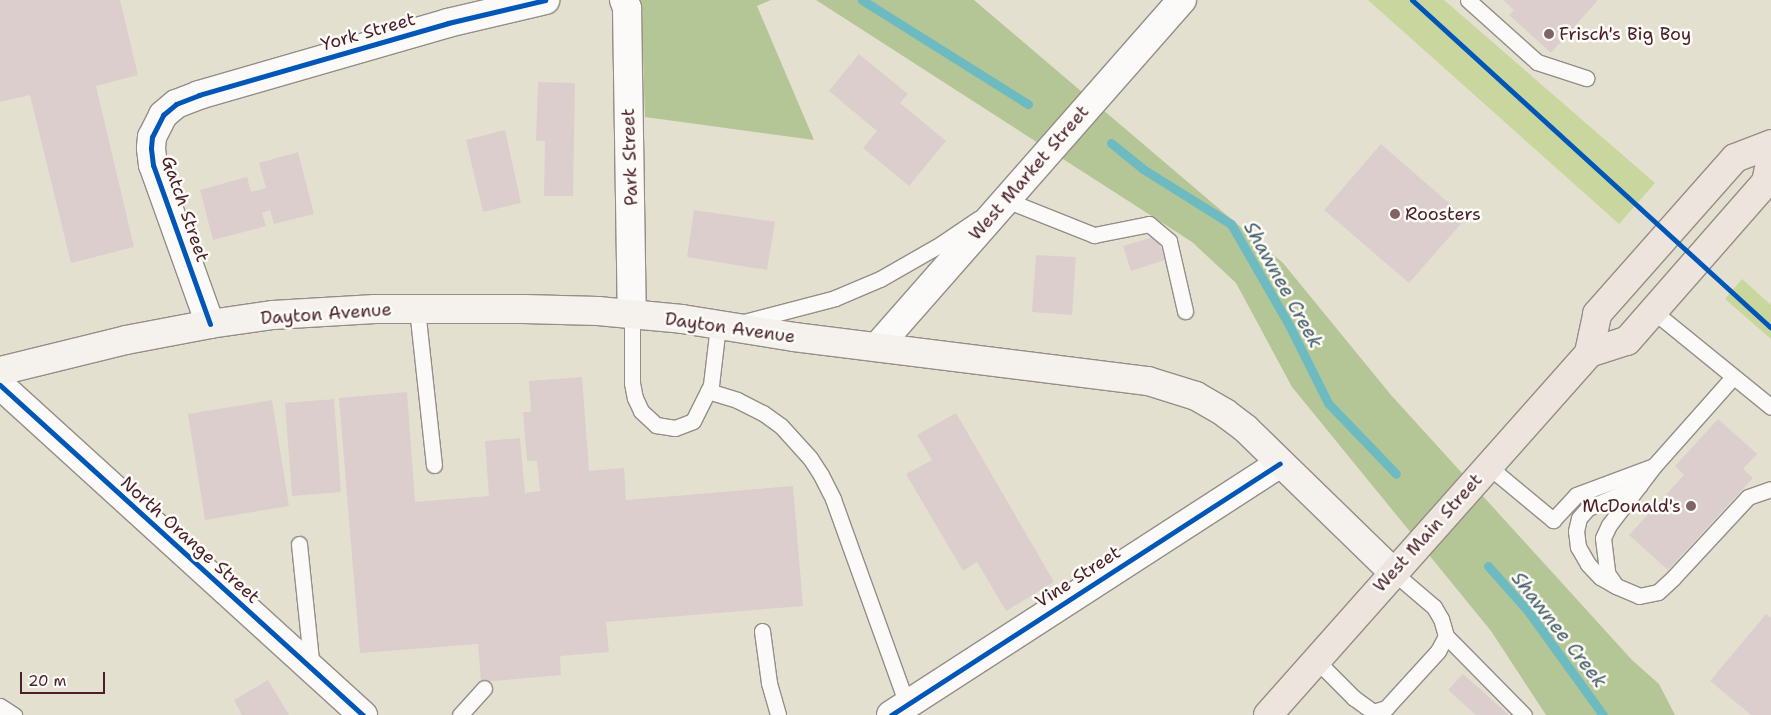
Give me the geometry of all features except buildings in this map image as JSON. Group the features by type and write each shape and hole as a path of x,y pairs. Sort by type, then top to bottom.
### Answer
{"main road":[{"path":"1771,144 1735,158 1597,314 1589,353 1627,341 1766,182 1771,158"},
{"name":"Dayton Avenue","path":"0,372 126,340 210,324 315,312 417,309 533,309 632,315 1148,381 1196,396 1225,413 1246,429 1393,572"},
{"name":"West Main Street","path":"1268,715 1589,353"}],"street":[{"name":"York Street","path":"199,94 448,23 545,0"},
{"name":"Park Street","path":"624,0 628,8 632,315"},
{"name":"West Market Street","path":"877,347 1182,0"},
{"name":"Gatch Street","path":"199,94 176,104 163,115 154,130 151,148 153,165 210,324"},
{"name":"North Orange Street","path":"0,385 363,715"},
{"name":"Vine Street","path":"899,710 1280,462"}],"lane":[{"path":"1468,0 1537,62 1586,78"},
{"path":"632,315 632,383 641,411 656,425 675,428 694,421 708,391 722,326 835,298 890,274 941,244 1006,200 1094,235 1149,224 1169,241 1185,311"},
{"path":"417,309 434,465"},
{"path":"1653,311 1771,407"},
{"path":"1616,586 1607,573 1603,538 1609,525 1654,466 1733,377"},
{"path":"708,391 737,400 763,413 781,426 810,458 821,475 833,499 899,710"},
{"path":"1488,466 1553,520 1576,495 1654,466"},
{"path":"1642,484 1588,508 1578,518 1576,531 1578,547 1588,564 1600,577 1639,596 1658,592 1748,497 1771,489"},
{"path":"299,544 312,669"},
{"path":"1393,572 1434,607 1441,619 1446,636 1524,715"},
{"path":"762,631 769,683 778,715"},
{"path":"1316,660 1365,708 1375,714 1386,708 1438,651 1446,636"},
{"path":"460,715 484,688"},
{"path":"0,706 14,715"}],"green space":[{"path":"641,0 771,0 757,6 814,140 645,117"},
{"path":"816,0 974,0 1283,263 1391,395 1632,660 1659,684 1675,715 1546,715 1491,631 1292,387 1236,283 1192,242"},
{"path":"1368,0 1444,0 1655,183 1619,224"},
{"path":"1742,279 1771,305 1771,339 1725,299"}],"waterway":[{"name":"Shawnee Creek","path":"862,0 1028,104"},
{"name":"Shawnee Creek","path":"1111,143 1143,169 1231,224 1289,325 1328,403 1396,474"},
{"name":"Shawnee Creek","path":"1488,566 1528,611 1603,715"}],"cycle path":[{"path":"210,324 153,165 152,137 163,115 176,104 199,95 448,23 545,0"},
{"path":"1412,0 1771,328"},
{"path":"0,385 363,715"},
{"path":"891,715 1280,463"}],"place":[{"name":"Frisch's Big Boy","path":"1549,34"},
{"name":"Roosters","path":"1395,214"},
{"name":"McDonald's","path":"1691,506"}]}
